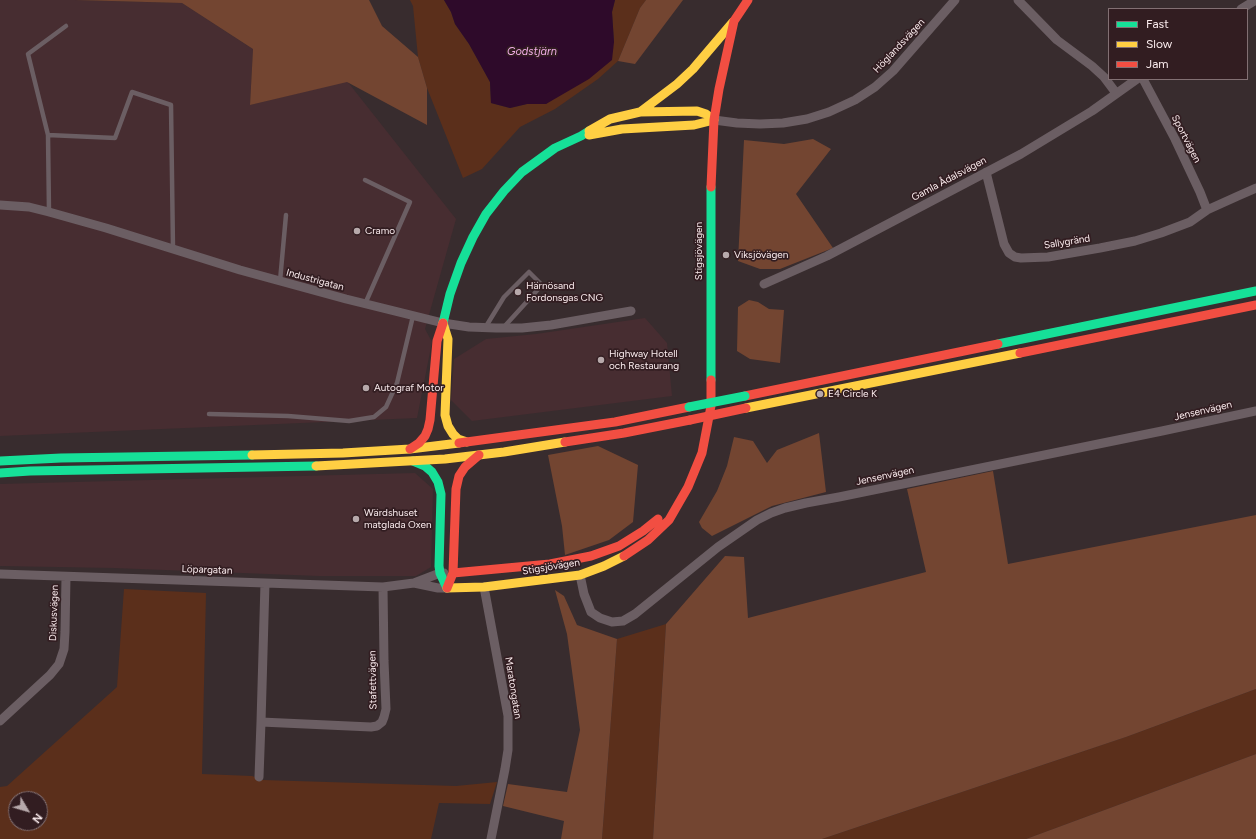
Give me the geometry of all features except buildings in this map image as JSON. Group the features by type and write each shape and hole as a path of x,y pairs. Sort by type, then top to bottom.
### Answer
{"main road":[{"name":"Stigsjövägen","path":"447,588 484,587 580,575 604,566 624,556 648,540 669,520 680,502 702,453 710,406 710,214 714,120 719,88 734,21 748,0"},
{"path":"640,112 677,84 693,69 734,21"},
{"path":"410,449 419,443 425,436 428,429 437,341 450,294 461,263 486,214 504,191 522,172 555,148 581,136 610,119 640,112 697,111 706,114 714,120"},
{"path":"581,136 622,129 694,125 714,120"},
{"path":"0,461 61,458 343,453 410,449 467,442 614,422 689,408 1256,291"},
{"path":"0,473 38,471 292,467 445,459 479,455 624,433 1256,305"},
{"path":"443,323 448,339 444,415 453,434 467,442"},
{"path":"447,588 453,572 454,563 456,489 459,476 465,467 479,455"},
{"path":"413,461 425,466 432,472 438,482 441,494 439,557 440,573 447,588"},
{"name":"Stigsjövägen","path":"453,572 550,564 591,556 619,546 643,531 680,502"}],"street":[{"name":"Höglandsvägen","path":"714,120 737,123 783,123 807,119 829,112 855,100 875,87 893,71 955,0"},
{"path":"1018,0 1057,40 1092,66 1104,77 1116,93"},
{"path":"1243,8 1256,0"},
{"name":"Gamla Ådalsvägen","path":"764,284 827,256 1020,154 1092,111 1136,80"},
{"name":"Sportvägen","path":"1144,80 1175,139 1207,210"},
{"name":"Sallygränd","path":"986,172 1004,244 1009,253 1014,257 1048,257 1135,241 1162,233 1190,222 1207,210"},
{"path":"1207,210 1256,188"},
{"name":"Industrigatan","path":"0,205 29,207 49,212 280,281 443,323 485,328 522,328 551,325 631,311"},
{"name":"Jensenvägen","path":"580,575 584,594 591,612 600,618 612,622 623,621 635,614 718,547 757,520 778,511 806,503 1256,411"},
{"name":"Löpargatan","path":"0,574 383,587 414,583 440,573 453,572"},
{"name":"Diskusvägen","path":"0,721 50,675 58,664 64,649 66,576"},
{"path":"259,776 266,583"},
{"name":"Löpargatan","path":"414,583 438,588 447,588"},
{"name":"Stafettvägen","path":"261,722 371,727 377,726 382,722 386,709 383,587"},
{"name":"Maratongatan","path":"484,587 508,716 508,750 491,839"}],"lane":[{"path":"49,212 48,135 28,54 66,26"},
{"path":"48,135 115,138 132,92 172,105 173,249"},
{"path":"365,180 410,202 365,304"},
{"path":"280,281 286,215"},
{"path":"485,328 504,297 529,272 542,285 503,328"},
{"path":"209,414 288,416 349,421 374,417 386,408 397,383 413,316"}],"shaded area":[{"path":"0,0 75,0 182,3 253,49 250,105 347,81 456,219 425,329 432,342 417,418 0,436"},
{"path":"75,0 369,0 382,26 418,57 427,88 427,125 347,82 250,105 253,49 182,3"},
{"path":"410,0 444,0 451,12 455,24 469,44 490,82 491,103 510,108 527,104 546,104 614,42 612,12 615,0 646,0 640,8 618,61 598,79 555,109 520,127 482,169 463,178 427,88 418,57 413,6"},
{"path":"646,0 683,0 635,64 618,61 640,8"},
{"path":"813,139 831,149 796,194 833,248 780,269 760,269 738,261 744,140 784,144"},
{"path":"749,300 758,302 769,309 784,310 780,363 750,359 737,351 738,307"},
{"path":"645,318 667,343 672,396 472,421 451,400 454,359 486,339 536,334"},
{"path":"819,433 826,492 772,506 712,536 702,528 699,522 717,491 727,466 734,437 753,441 767,463 777,450"},
{"path":"598,446 638,465 633,522 609,540 565,555 562,526 548,455"},
{"path":"993,471 1008,564 1256,515 1256,689 1126,737 822,839 653,839 666,624 725,556 744,557 748,618 926,572 907,489"},
{"path":"415,473 433,489 431,567 416,576 319,576 114,568 0,566 0,484"},
{"path":"124,589 206,593 202,774 252,776 263,780 456,786 497,782 490,804 439,803 431,839 0,839 0,787 7,786 117,687"},
{"path":"555,590 564,596 577,625 617,639 602,839 561,839 564,821 503,806 508,784 567,792 580,730 567,634"},
{"path":"666,624 653,839 602,839 617,639"},
{"path":"1256,689 1256,754 1026,839 822,839 1126,737"},
{"path":"1256,754 1256,839 1026,839"}],"water":[{"name":"Godstjärn","path":"444,0 615,0 612,12 614,42 612,60 589,79 546,104 527,104 510,108 491,103 490,82 469,44 455,24 451,12"}],"traffic: fast":[{"path":"443,323 450,294 461,263 486,214 504,191 522,172 555,148 589,131"},
{"path":"711,187 711,380"},
{"path":"998,344 1256,291"},
{"path":"689,407 745,396"},
{"path":"0,461 61,458 252,455"},
{"path":"413,461 425,466 432,472 438,482 441,494 439,566 440,573 447,588"},
{"path":"0,473 30,471 316,466"}],"traffic: slow":[{"path":"640,112 677,84 693,69 733,22"},
{"path":"589,131 610,119 640,112 697,111 706,114 714,120"},
{"path":"589,135 622,129 694,125 714,120"},
{"path":"443,323 448,339 445,415 448,426 453,434 458,439 467,442"},
{"path":"746,408 1020,353"},
{"path":"316,466 445,459 504,452 565,442"},
{"path":"252,455 343,453 410,449 459,443"},
{"path":"447,588 484,587 580,575 604,566 624,556"}],"traffic: jam":[{"path":"711,187 714,120 719,89 734,21 748,0"},
{"path":"1020,353 1256,305"},
{"path":"410,449 419,443 425,436 428,429 437,341 443,323"},
{"path":"745,396 998,344"},
{"path":"624,556 648,540 669,520 688,487 702,453 711,406 711,380"},
{"path":"459,443 615,422 689,407"},
{"path":"690,420 746,408"},
{"path":"565,442 624,433 690,420"},
{"path":"447,588 453,573 456,489 459,476 465,467 479,455"},
{"path":"453,573 550,564 591,556 619,546 643,531 658,519"}],"place":[{"name":"Cramo","path":"357,231"},
{"name":"Viksjövägen","path":"726,255"},
{"name":"Härnösand Fordonsgas CNG","path":"518,292"},
{"name":"Highway Hotell och Restaurang","path":"601,360"},
{"name":"Autograf Motor","path":"366,388"},
{"name":"E4 Circle K","path":"820,394"},
{"name":"Wärdshuset matglada Oxen","path":"356,519"}]}
